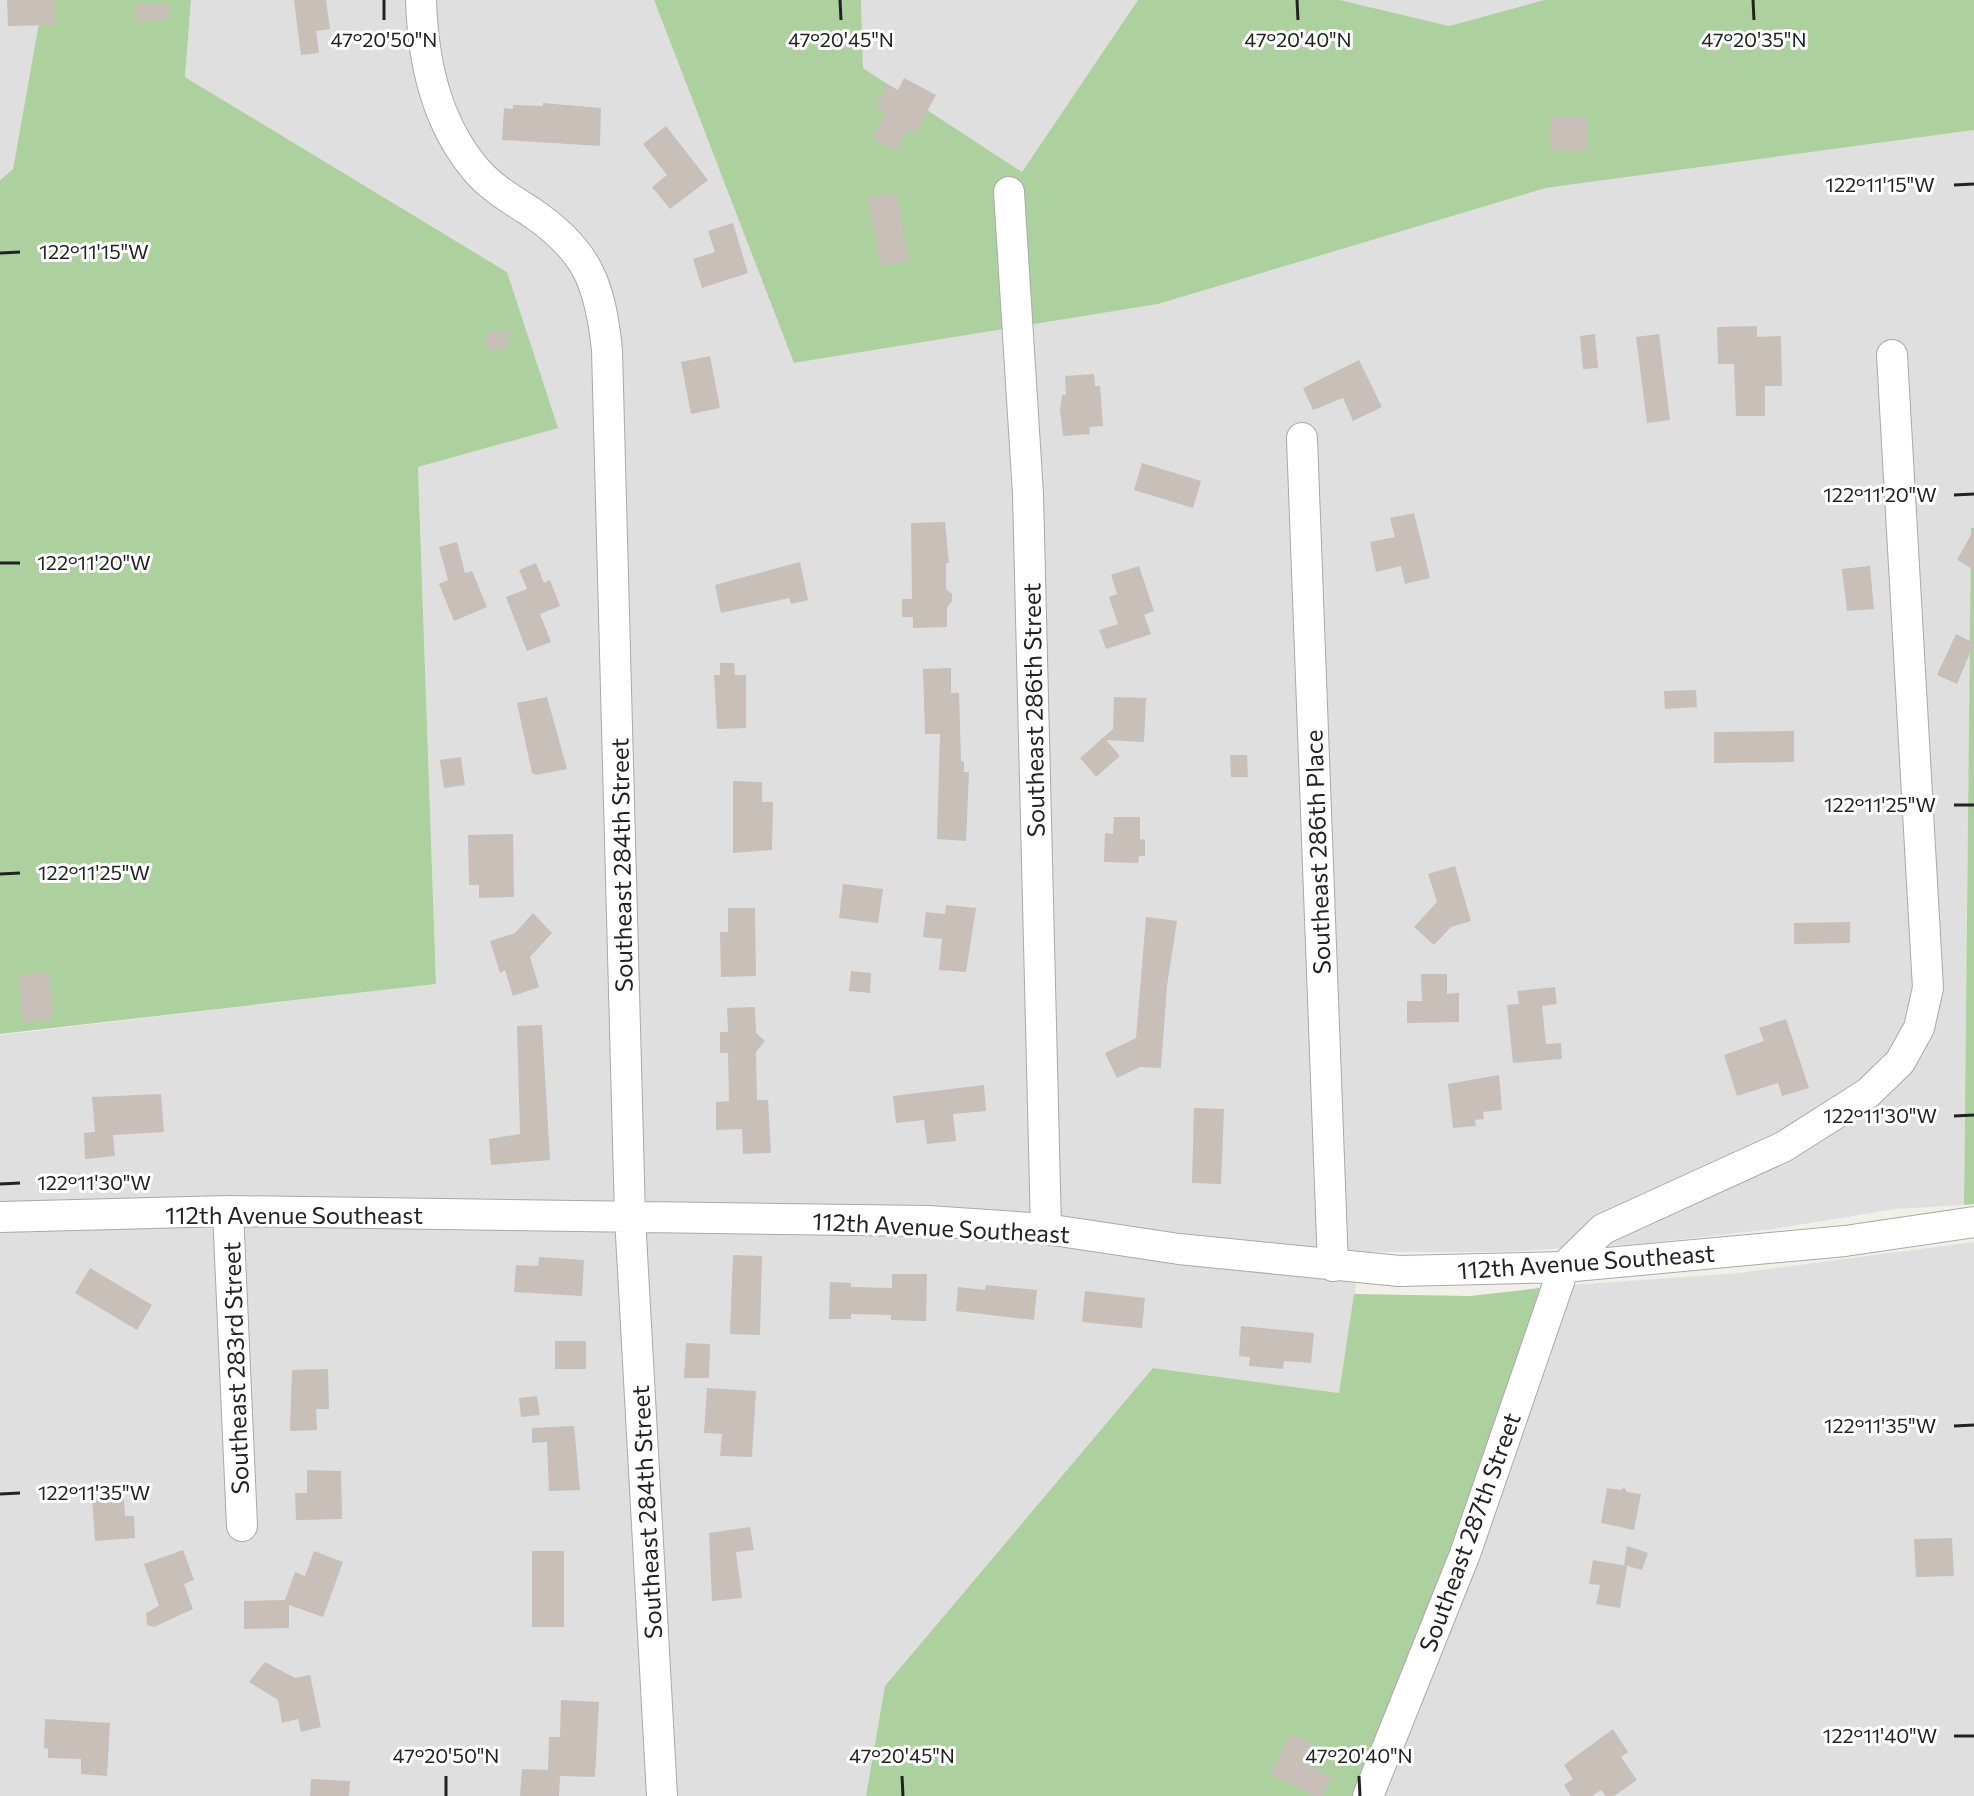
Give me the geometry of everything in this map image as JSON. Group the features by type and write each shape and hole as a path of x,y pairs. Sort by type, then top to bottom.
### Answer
{"street":[{"name":"Southeast 284th Street","path":"421,0 430,78 441,113 457,143 493,186 560,232 589,270 602,304 607,350 630,1217 662,1796"},
{"name":"Southeast 286th Street","path":"1009,192 1028,494 1046,1229"},
{"path":"1564,1267 1603,1229 1783,1147 1868,1093 1900,1062 1919,1028 1928,988 1892,355"},
{"name":"Southeast 286th Place","path":"1302,438 1333,1266"},
{"name":"112th Avenue Southeast","path":"0,1217 228,1211 928,1221 1046,1229 1333,1266 1399,1271 1564,1267 1845,1241 1974,1222"},
{"name":"Southeast 283rd Street","path":"228,1211 242,1526"},
{"name":"Southeast 287th Street","path":"1368,1796 1465,1554 1564,1267"}],"shaded area":[{"path":"0,0 43,0 13,169 0,180"},
{"path":"191,0 654,0 795,363 1158,304 1546,188 1974,130 1974,528 1971,528 1964,1205 1895,1209 1773,1229 1638,1244 1502,1252 1361,1252 1339,1393 1153,1368 866,1796 0,1796 0,1035 436,984 418,467 507,272 185,77"},
{"path":"861,0 1138,0 1022,173 863,68"},
{"path":"1340,0 1544,0 1449,26"},
{"path":"1974,1242 1974,1796 1366,1796 1558,1286 1739,1273"}],"green space":[{"path":"43,0 191,0 185,77 507,272 558,428 418,467 436,984 0,1034 0,180 13,169"},
{"path":"654,0 861,0 863,68 1022,172 1138,0 1340,0 1449,26 1544,0 1974,0 1974,130 1546,188 1158,304 794,363"},
{"path":"1971,528 1974,528 1974,1204 1964,1205"},
{"path":"1558,1286 1366,1796 866,1796 885,1686 1153,1368 1339,1393 1354,1294 1470,1296"}],"building":[{"path":"7,0 55,0 55,25 8,26"},
{"path":"294,0 326,0 330,29 316,31 319,53 301,55"},
{"path":"136,4 169,4 169,20 136,21"},
{"path":"904,78 936,95 915,134 907,130 896,151 872,139 886,113 875,107 887,84 898,90"},
{"path":"543,103 601,108 600,146 502,140 504,108 513,109 513,105 543,106"},
{"path":"1550,117 1587,117 1587,151 1550,151"},
{"path":"666,126 708,180 670,209 652,187 667,175 643,144"},
{"path":"897,194 909,261 881,266 867,198"},
{"path":"733,223 748,273 702,288 693,259 715,252 708,231"},
{"path":"1757,326 1757,337 1781,336 1782,386 1765,386 1765,416 1736,416 1734,364 1718,364 1717,327"},
{"path":"508,331 508,348 487,349 486,333"},
{"path":"1595,334 1598,368 1583,369 1580,336"},
{"path":"1659,334 1670,420 1647,423 1636,337"},
{"path":"710,356 720,408 691,414 681,362"},
{"path":"1359,360 1382,407 1353,421 1343,398 1313,410 1303,388"},
{"path":"1094,374 1095,386 1100,386 1103,426 1089,427 1090,434 1063,436 1060,410 1062,395 1066,395 1065,376"},
{"path":"1142,463 1201,481 1193,508 1134,490"},
{"path":"1414,513 1430,578 1405,584 1401,566 1376,572 1370,542 1395,537 1390,518"},
{"path":"945,522 949,563 946,563 946,589 952,594 947,608 947,627 913,628 913,617 902,617 902,599 912,599 911,523"},
{"path":"1974,529 1974,570 1957,560"},
{"path":"457,542 465,573 472,571 487,607 454,621 439,584 448,580 439,547"},
{"path":"800,562 808,600 791,604 789,598 721,613 715,585"},
{"path":"536,563 544,583 550,580 560,606 540,614 551,642 527,651 506,597 527,589 519,570"},
{"path":"1139,566 1154,611 1144,615 1151,634 1106,649 1099,630 1118,624 1109,597 1117,594 1111,575"},
{"path":"1870,566 1874,609 1847,611 1842,569"},
{"path":"1956,634 1974,643 1957,684 1937,675"},
{"path":"720,663 734,663 735,675 746,675 746,728 717,729 714,675 720,675"},
{"path":"951,668 951,693 959,693 961,761 964,762 964,772 969,772 966,841 937,839 940,734 925,734 923,669"},
{"path":"1696,690 1697,707 1665,709 1664,691"},
{"path":"547,697 567,769 536,775 532,773 517,703"},
{"path":"1114,697 1146,698 1144,742 1106,740 1120,756 1096,777 1080,758 1113,729"},
{"path":"1794,731 1794,762 1714,763 1714,732"},
{"path":"1230,755 1247,755 1248,777 1231,777"},
{"path":"461,757 465,785 444,788 440,760"},
{"path":"733,781 762,782 762,802 773,802 772,850 733,853"},
{"path":"1114,817 1140,817 1140,839 1145,840 1145,856 1139,856 1138,863 1104,862 1105,833 1113,834"},
{"path":"513,834 514,897 479,898 479,885 469,885 468,835"},
{"path":"1455,866 1471,921 1451,927 1434,945 1414,927 1437,902 1428,874"},
{"path":"843,884 883,889 878,923 839,918"},
{"path":"946,905 976,908 966,972 939,970 942,939 923,937 926,912 945,914"},
{"path":"728,908 755,908 756,976 721,977 720,932 728,932"},
{"path":"533,913 552,933 530,957 539,987 513,996 505,970 500,973 490,941 515,933"},
{"path":"1146,917 1177,921 1167,986 1161,1068 1140,1067 1117,1078 1105,1053 1136,1038"},
{"path":"1850,922 1850,943 1794,944 1794,923"},
{"path":"851,971 871,973 870,993 849,991"},
{"path":"49,972 53,1019 23,1022 19,975"},
{"path":"1421,974 1447,974 1447,994 1459,993 1459,1022 1407,1023 1407,1001 1422,1001"},
{"path":"1555,987 1557,1004 1542,1006 1546,1044 1561,1043 1562,1059 1513,1063 1507,1005 1519,1004 1517,991"},
{"path":"755,1007 756,1033 765,1041 756,1052 757,1100 768,1100 771,1153 743,1154 742,1129 716,1130 716,1102 729,1101 728,1053 720,1053 720,1032 728,1032 727,1008"},
{"path":"1786,1019 1809,1088 1782,1096 1778,1083 1737,1096 1724,1055 1764,1041 1759,1028"},
{"path":"542,1025 550,1160 491,1165 489,1139 520,1134 517,1026"},
{"path":"1499,1075 1502,1110 1483,1112 1484,1119 1475,1120 1476,1126 1453,1128 1448,1084"},
{"path":"984,1085 986,1111 953,1114 956,1141 927,1144 924,1120 896,1123 893,1096"},
{"path":"161,1094 164,1132 113,1135 115,1156 85,1159 84,1133 95,1132 92,1097"},
{"path":"1194,1108 1224,1109 1221,1184 1192,1183"},
{"path":"733,1255 762,1256 760,1335 730,1334"},
{"path":"539,1257 584,1260 582,1296 514,1292 516,1265 538,1266"},
{"path":"90,1268 152,1305 137,1330 75,1293"},
{"path":"892,1274 927,1274 926,1321 891,1320 891,1315 851,1314 851,1319 829,1319 830,1282 851,1283 851,1287 892,1288"},
{"path":"986,1285 1037,1290 1034,1320 956,1311 958,1287 985,1290"},
{"path":"1085,1291 1145,1298 1142,1328 1082,1322"},
{"path":"1241,1326 1314,1333 1311,1363 1284,1361 1283,1369 1249,1366 1250,1357 1239,1356"},
{"path":"555,1341 586,1341 586,1369 555,1369"},
{"path":"686,1343 710,1344 709,1378 684,1378"},
{"path":"328,1369 329,1409 316,1409 317,1430 290,1431 292,1370"},
{"path":"707,1388 756,1391 752,1457 720,1456 722,1434 704,1433"},
{"path":"537,1396 540,1415 521,1417 519,1398"},
{"path":"574,1426 580,1490 549,1491 547,1442 532,1443 532,1428"},
{"path":"307,1470 341,1471 342,1519 296,1520 295,1493 307,1493"},
{"path":"123,1487 125,1516 134,1516 135,1538 95,1541 92,1498 103,1498 102,1488"},
{"path":"1624,1487 1627,1492 1641,1494 1634,1530 1601,1523 1607,1488 1621,1490"},
{"path":"750,1527 754,1550 736,1552 742,1598 712,1601 709,1533"},
{"path":"1952,1538 1954,1576 1916,1577 1914,1539"},
{"path":"1627,1546 1648,1553 1642,1570 1624,1565"},
{"path":"183,1550 194,1580 184,1584 193,1609 154,1627 147,1625 146,1613 159,1606 144,1564"},
{"path":"314,1551 343,1562 323,1617 289,1605 289,1628 244,1629 244,1601 285,1600 295,1572 305,1576"},
{"path":"532,1551 564,1551 564,1627 532,1627"},
{"path":"1593,1560 1627,1566 1620,1608 1596,1604 1600,1585 1589,1584"},
{"path":"265,1662 295,1678 310,1675 321,1727 301,1732 298,1719 282,1723 278,1700 249,1682"},
{"path":"561,1700 599,1702 595,1777 560,1776 559,1796 520,1796 522,1769 548,1770 549,1737 560,1737"},
{"path":"45,1719 110,1723 107,1776 81,1774 81,1759 48,1758 48,1749 44,1748"},
{"path":"1613,1729 1628,1752 1621,1757 1637,1780 1614,1796 1606,1796 1601,1790 1592,1796 1571,1796 1564,1785 1573,1779 1564,1765"},
{"path":"1291,1734 1314,1745 1305,1763 1331,1777 1322,1796 1314,1796 1270,1774"},
{"path":"311,1779 350,1781 349,1796 310,1796"}]}
